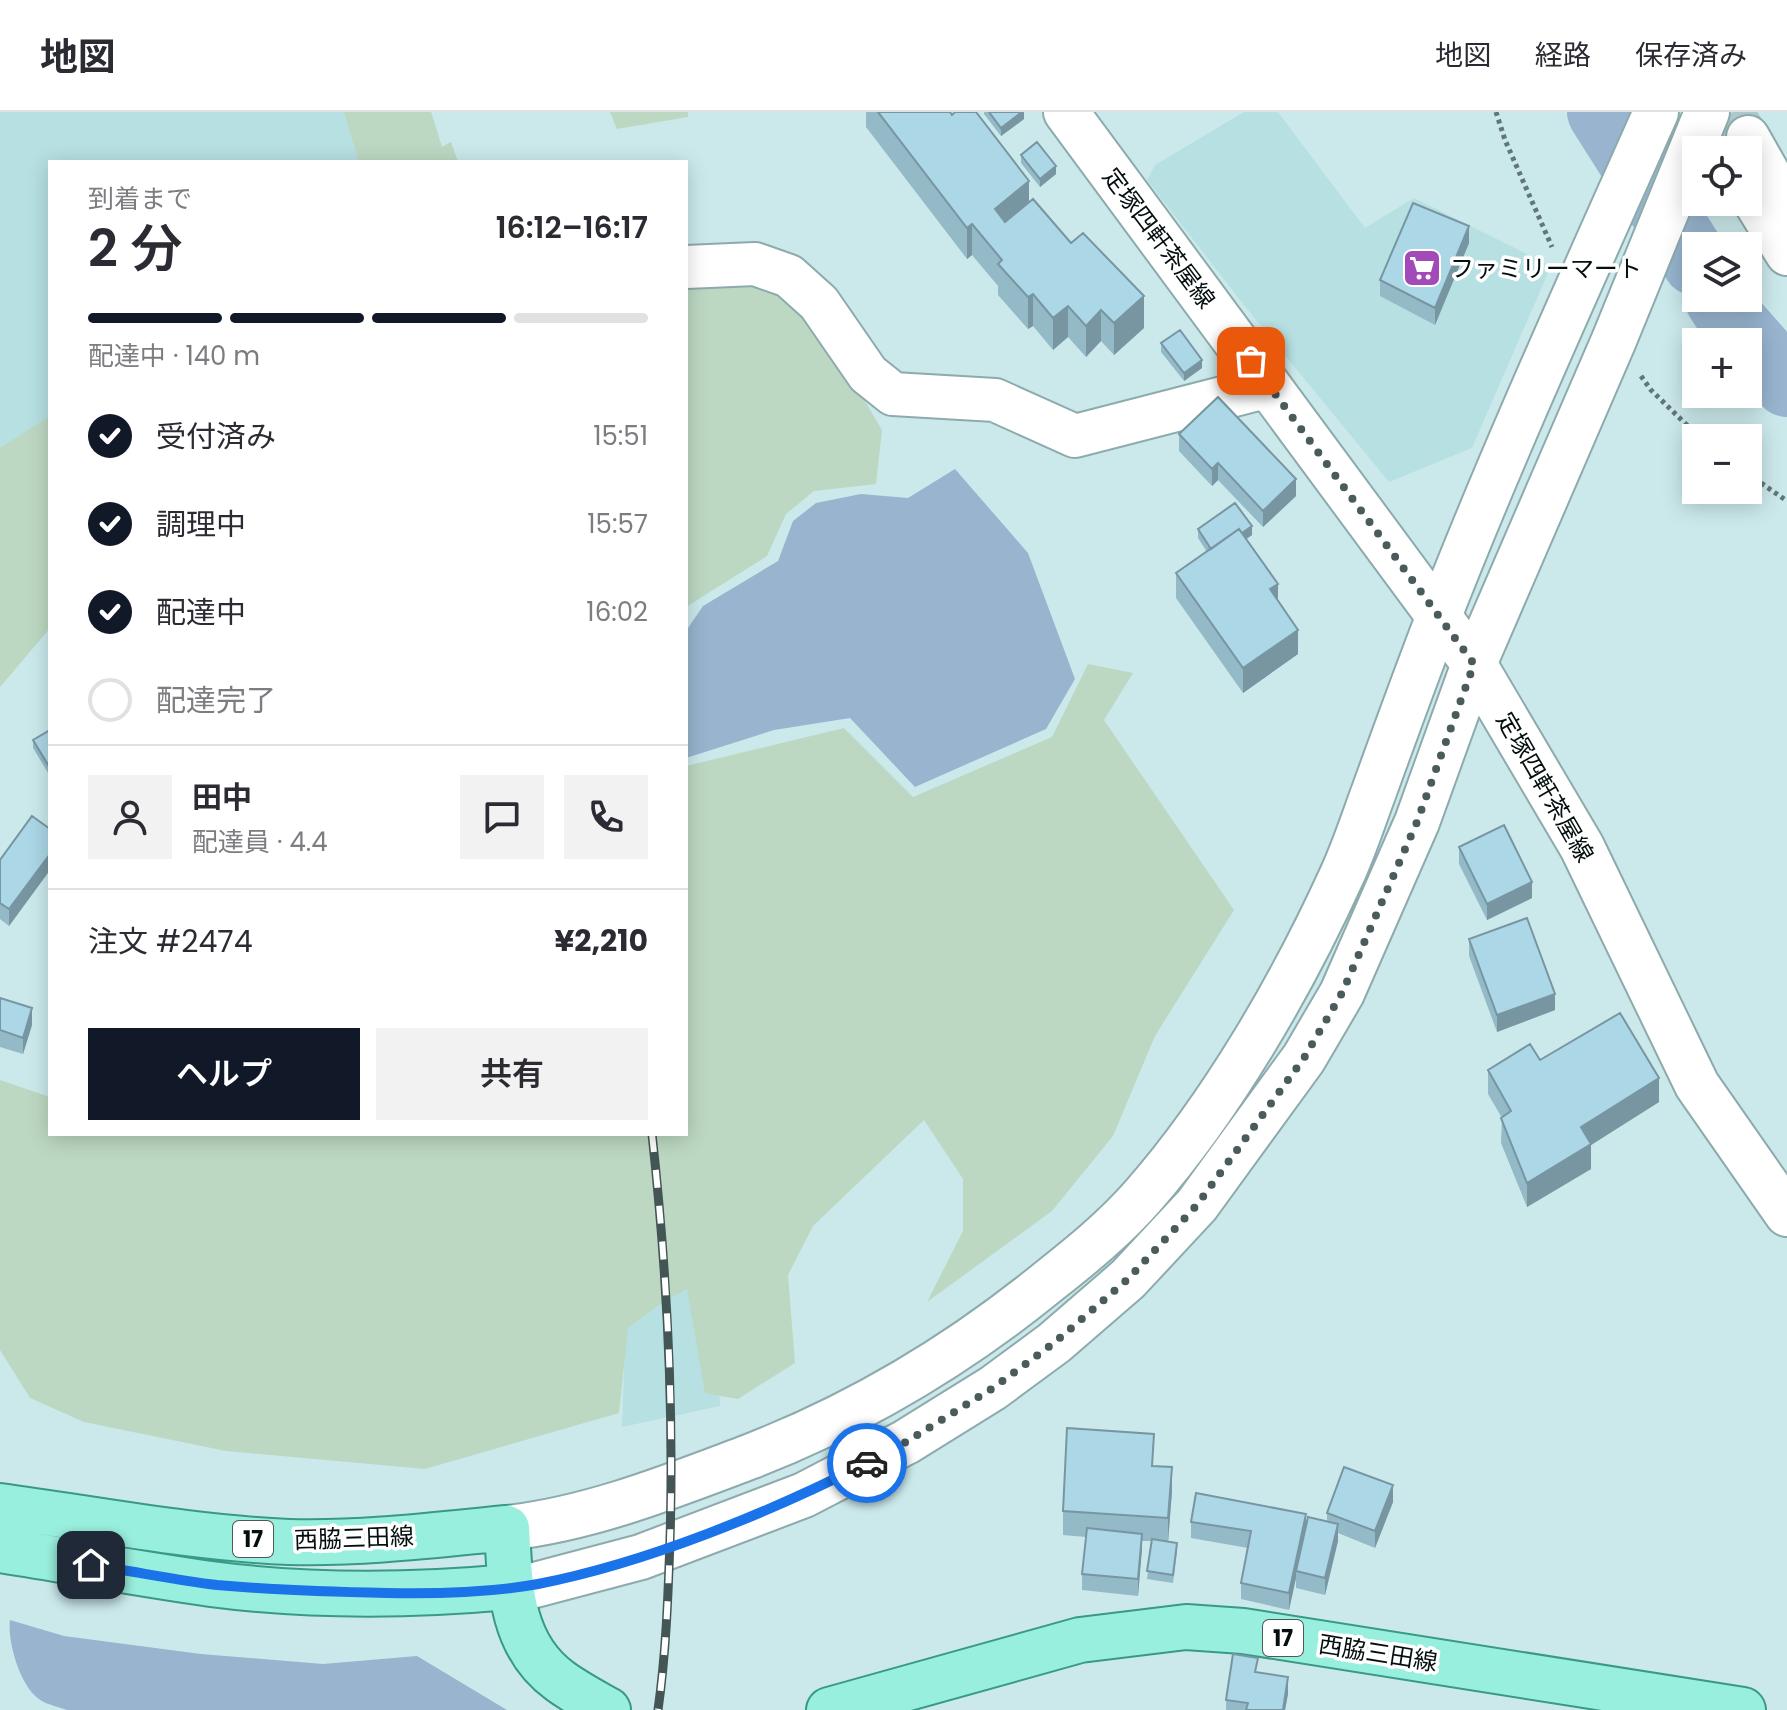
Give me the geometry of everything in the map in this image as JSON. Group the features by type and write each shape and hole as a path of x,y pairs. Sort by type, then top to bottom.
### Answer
{"main road":[{"name":"西脇三田線","path":"0,1506 214,1536 291,1542 377,1540 507,1528"},
{"path":"507,1528 510,1587 519,1628 533,1653 558,1679 608,1710"},
{"name":"17","path":"0,1550 213,1584 306,1592 437,1594 510,1587"},
{"name":"西脇三田線","path":"829,1710 1080,1640 1186,1627 1243,1631 1743,1710"}],"street":[{"name":"定塚四軒茶屋線","path":"1066,112 1474,664 1582,847 1697,1085 1787,1214"},
{"path":"507,1528 594,1510 712,1471 816,1430 893,1391 959,1350 1021,1304 1084,1253 1142,1198 1208,1112 1278,1000 1343,874 1439,618 1574,297 1656,112"},
{"path":"510,1587 548,1582 641,1557 804,1495 906,1442 993,1388 1054,1343 1128,1279 1197,1205 1304,1058 1342,993 1417,822 1474,664 1614,340 1720,130 1787,206"},
{"path":"1762,214 1787,254"},
{"path":"688,267 755,264 789,276 819,303 868,374 893,394 995,400 1075,436 1269,386"}],"path":[{"path":"1496,112 1505,140 1574,297"},
{"path":"1614,340 1651,390 1686,424"},
{"path":"1762,484 1787,501"}],"shaded area":[{"path":"0,112 431,112 442,147 451,142 457,160 48,160 48,630 0,687"},
{"path":"1244,112 1278,112 1365,228 1414,198 1551,266 1472,448 1389,482 1243,304 1147,180 1155,165"},
{"path":"955,469 1028,553 1075,679 1046,729 915,787 850,718 774,730 688,757 688,628 703,606 778,561 793,521 816,503 861,494 908,498"},
{"path":"687,1136 708,1183 720,1406 622,1427 628,1262"},
{"path":"10,1620 64,1636 201,1654 323,1664 417,1656 507,1710 67,1710 42,1701 28,1687 13,1652"}],"green space":[{"path":"344,112 431,112 442,147 451,142 457,160 358,160"},
{"path":"610,112 688,112 688,117 617,129"},
{"path":"688,273 773,282 814,315 882,430 876,484 814,491 786,514 767,556 688,606"},
{"path":"48,417 48,630 0,687 0,448"},
{"path":"1088,664 1133,673 1104,720 1234,910 1155,1036 1113,1136 1052,1211 927,1302 963,1231 963,1179 924,1120 813,1226 788,1275 795,1363 738,1399 705,1393 687,1289 628,1328 619,1413 425,1469 226,1451 84,1422 30,1398 0,1350 0,1080 48,1096 48,1136 688,1136 688,766 844,728 913,797 1052,737"}],"building":[{"path":"878,112 950,112 952,115 955,112 976,112 1029,181 995,209 1005,222 1033,199 1071,243 1083,233 1144,296 1114,323 1101,310 1086,326 1068,306 1053,318 1033,294 1028,297 998,264 1002,260 972,224 967,228"},
{"path":"989,112 1022,112 1001,128"},
{"path":"1037,142 1056,166 1040,179 1021,155"},
{"path":"1413,203 1469,226 1435,308 1380,280"},
{"path":"1180,330 1202,360 1184,373 1161,343"},
{"path":"1218,397 1296,479 1263,511 1218,463 1212,469 1179,434"},
{"path":"1235,503 1252,526 1242,533 1239,529 1211,549 1198,529"},
{"path":"1239,529 1278,584 1270,589 1298,630 1243,668 1176,573"},
{"path":"48,731 48,765 33,740"},
{"path":"32,816 48,828 48,857 9,909 0,903 0,860"},
{"path":"1504,825 1532,882 1487,904 1459,847"},
{"path":"1527,918 1555,994 1497,1015 1469,939"},
{"path":"0,998 32,1008 23,1038 0,1030"},
{"path":"1620,1013 1659,1078 1581,1127 1591,1144 1527,1183 1501,1118 1511,1111 1488,1070 1530,1044 1540,1060"},
{"path":"1067,1428 1154,1434 1152,1466 1172,1467 1168,1518 1063,1511"},
{"path":"1344,1467 1393,1485 1375,1531 1327,1513"},
{"path":"1196,1493 1306,1514 1289,1593 1241,1583 1251,1531 1191,1522"},
{"path":"1308,1517 1338,1524 1325,1578 1296,1571"},
{"path":"1087,1528 1142,1534 1138,1579 1082,1574"},
{"path":"1152,1539 1177,1543 1173,1575 1147,1571"},
{"path":"1233,1654 1258,1658 1255,1672 1288,1677 1283,1710 1246,1710 1248,1703 1226,1700"}],"waterway":[{"path":"1601,112 1682,240"},
{"path":"1727,312 1787,383"}],"tunnel":[{"path":"1733,112 1747,136"}],"railway":[{"path":"652,1136 662,1236 671,1438 667,1604 658,1710"}],"way so far":[{"path":"867,1463 993,1388 1054,1343 1128,1279 1197,1205 1304,1058 1342,993 1417,822 1474,664 1251,361"}],"place":[{"name":"ファミリーマート","path":"1422,268"}],"route":[{"path":"91,1565 213,1584 306,1592 437,1594 535,1585 641,1557 804,1495 867,1463"}]}
